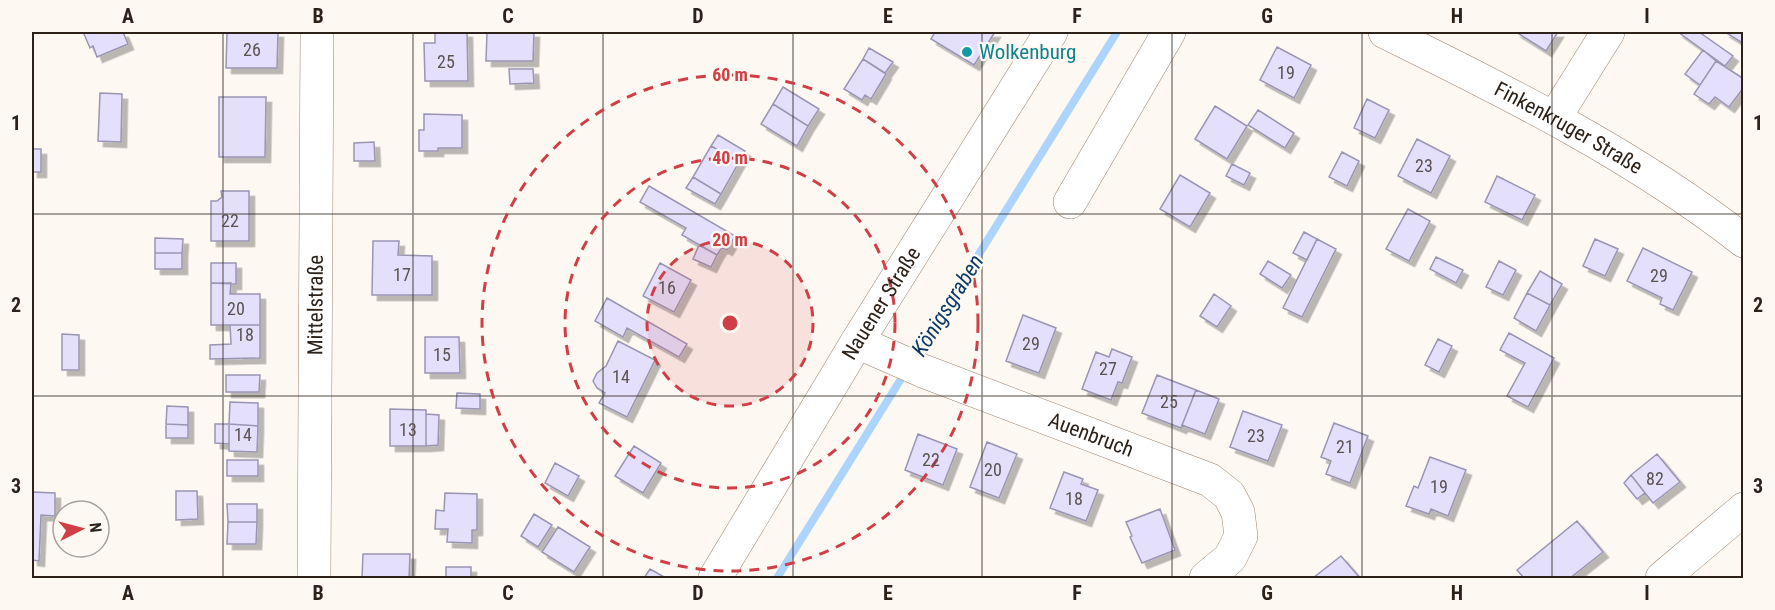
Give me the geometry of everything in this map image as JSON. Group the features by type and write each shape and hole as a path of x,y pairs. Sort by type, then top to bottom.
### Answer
{"street":[{"name":"Mittelstraße","path":"314,579 317,32"},
{"name":"Nauener Straße","path":"715,579 857,342 1050,32"},
{"path":"1070,202 1169,32"},
{"name":"Finkenkruger Straße","path":"1385,32 1555,117 1618,154 1722,225 1743,242"},
{"path":"1555,117 1608,32"},
{"name":"Auenbruch","path":"857,342 910,366 1210,480 1229,495 1238,512 1241,536 1230,558 1206,579"},
{"path":"1662,579 1743,509"}],"building":[{"path":"87,32 123,32 128,44 97,57 93,46 90,48 84,34"},
{"path":"227,32 278,32 277,68 226,68"},
{"path":"435,32 467,32 468,81 425,81 424,43 435,43"},
{"path":"487,32 534,32 533,61 486,61"},
{"name":"Wolkenburg","path":"935,32 995,32 974,65 931,39"},
{"path":"1516,32 1558,32 1546,51"},
{"path":"1678,32 1699,32 1733,56 1725,66"},
{"path":"1725,32 1744,32 1744,44"},
{"path":"1277,47 1311,65 1294,98 1260,80"},
{"path":"869,48 893,62 885,73 863,59"},
{"path":"1703,50 1716,61 1700,85 1685,74"},
{"path":"863,59 886,74 871,99 865,95 862,100 844,89"},
{"path":"1716,61 1744,79 1744,87 1729,107 1715,97 1709,104 1694,94"},
{"path":"509,69 533,69 534,83 510,84"},
{"path":"783,87 819,109 808,126 773,104"},
{"path":"100,93 122,94 121,142 98,141"},
{"path":"219,97 266,97 265,157 219,157"},
{"path":"1367,99 1389,110 1375,138 1354,128"},
{"path":"773,104 808,126 797,146 761,124"},
{"path":"1215,106 1247,126 1227,159 1195,139"},
{"path":"1258,110 1294,133 1285,148 1248,125"},
{"path":"424,114 462,115 462,148 419,151 419,130 424,130"},
{"path":"718,135 745,151 739,162 711,146"},
{"path":"1417,139 1450,156 1431,193 1398,176"},
{"path":"374,142 375,161 354,161 354,143"},
{"path":"711,146 739,162 721,194 693,177"},
{"path":"32,149 41,149 41,172 32,172"},
{"path":"1342,152 1359,161 1347,186 1329,177"},
{"path":"1232,164 1250,173 1244,185 1226,176"},
{"path":"1180,175 1210,193 1190,227 1160,209"},
{"path":"1497,176 1535,195 1522,220 1485,202"},
{"path":"693,177 721,194 715,204 686,188"},
{"path":"649,186 735,236 727,250 722,247 717,255 682,235 686,228 640,202"},
{"path":"221,191 249,191 249,241 211,241 211,201 217,201 222,197"},
{"path":"1408,209 1430,221 1409,261 1386,249"},
{"path":"1304,232 1317,239 1307,260 1293,253"},
{"path":"155,238 183,239 182,253 155,253"},
{"path":"1317,239 1336,249 1302,317 1283,308"},
{"path":"1595,239 1618,249 1605,276 1583,266"},
{"path":"373,241 399,241 398,255 432,256 432,295 372,295"},
{"path":"699,245 717,255 711,267 693,259"},
{"path":"1643,248 1692,272 1673,310 1660,304 1662,298 1627,281"},
{"path":"155,253 182,253 182,269 155,269"},
{"path":"1436,257 1463,270 1456,283 1430,269"},
{"path":"1268,261 1291,275 1282,288 1260,274"},
{"path":"1499,261 1516,270 1503,295 1486,287"},
{"path":"211,263 236,263 236,284 211,283"},
{"path":"660,263 691,280 674,312 643,296"},
{"path":"1540,271 1562,284 1550,305 1527,293"},
{"path":"211,283 231,283 230,294 260,294 260,325 211,325"},
{"path":"1527,293 1550,305 1536,331 1514,318"},
{"path":"1214,294 1231,306 1217,327 1200,316"},
{"path":"607,298 687,344 679,357 627,328 623,337 595,321"},
{"path":"1023,315 1056,328 1039,373 1006,361"},
{"path":"230,325 260,325 260,358 210,359 210,345 231,344"},
{"path":"1509,333 1554,358 1528,407 1507,396 1525,363 1500,350"},
{"path":"62,334 79,335 79,370 62,370"},
{"path":"425,337 459,337 460,373 425,373"},
{"path":"1438,339 1452,346 1439,372 1425,365"},
{"path":"618,341 655,360 627,417 599,403 605,393 597,388 593,381 597,373 606,366"},
{"path":"1112,349 1132,357 1122,383 1118,382 1111,400 1082,389 1096,352 1109,357"},
{"path":"226,375 260,375 259,392 226,392"},
{"path":"1157,375 1196,390 1181,428 1142,413"},
{"path":"1196,390 1219,399 1205,434 1182,425"},
{"path":"457,393 480,394 480,409 456,408"},
{"path":"230,402 258,403 258,426 229,424"},
{"path":"167,406 188,407 188,425 166,424"},
{"path":"390,409 426,410 426,446 390,446"},
{"path":"1243,411 1282,425 1268,461 1230,447"},
{"path":"426,414 439,415 438,445 426,446"},
{"path":"1334,423 1368,436 1350,483 1326,474 1331,461 1321,457"},
{"path":"166,424 188,425 188,438 166,438"},
{"path":"215,424 229,424 229,444 215,443"},
{"path":"229,424 258,426 257,452 229,451"},
{"path":"918,434 957,449 943,485 905,470"},
{"path":"987,442 1017,454 999,498 970,487"},
{"path":"634,446 661,463 643,493 615,476"},
{"path":"1657,454 1680,482 1653,503 1631,475"},
{"path":"1430,457 1466,470 1448,516 1431,509 1429,514 1406,506 1414,486 1418,488"},
{"path":"227,460 258,460 258,476 227,476"},
{"path":"555,463 579,476 568,496 545,483"},
{"path":"1064,472 1083,479 1081,484 1098,490 1086,521 1050,508"},
{"path":"1631,475 1645,493 1637,499 1624,483"},
{"path":"176,491 197,491 198,519 176,520"},
{"path":"32,492 55,493 55,499 51,499 51,516 41,515 39,561 32,560"},
{"path":"445,493 477,494 477,530 472,530 472,543 447,542 448,529 435,529 436,510 444,511"},
{"path":"227,504 257,504 257,522 228,522"},
{"path":"1160,509 1175,550 1142,563 1126,522"},
{"path":"534,514 552,525 538,547 521,536"},
{"path":"1577,521 1603,552 1570,578 1524,578 1517,570"},
{"path":"228,522 257,522 256,544 227,544"},
{"path":"558,527 590,547 574,572 542,552"},
{"path":"363,554 410,554 409,578 362,578"},
{"path":"1341,556 1360,578 1313,578"},
{"path":"446,567 471,567 471,578 446,578"},
{"path":"650,569 666,578 644,578"}],"waterway":[{"name":"Königsgraben","path":"913,360 1117,32"},
{"name":"Königsgraben","path":"777,578 906,371"}],"place":[{"name":"Wolkenburg","path":"967,52"}]}
